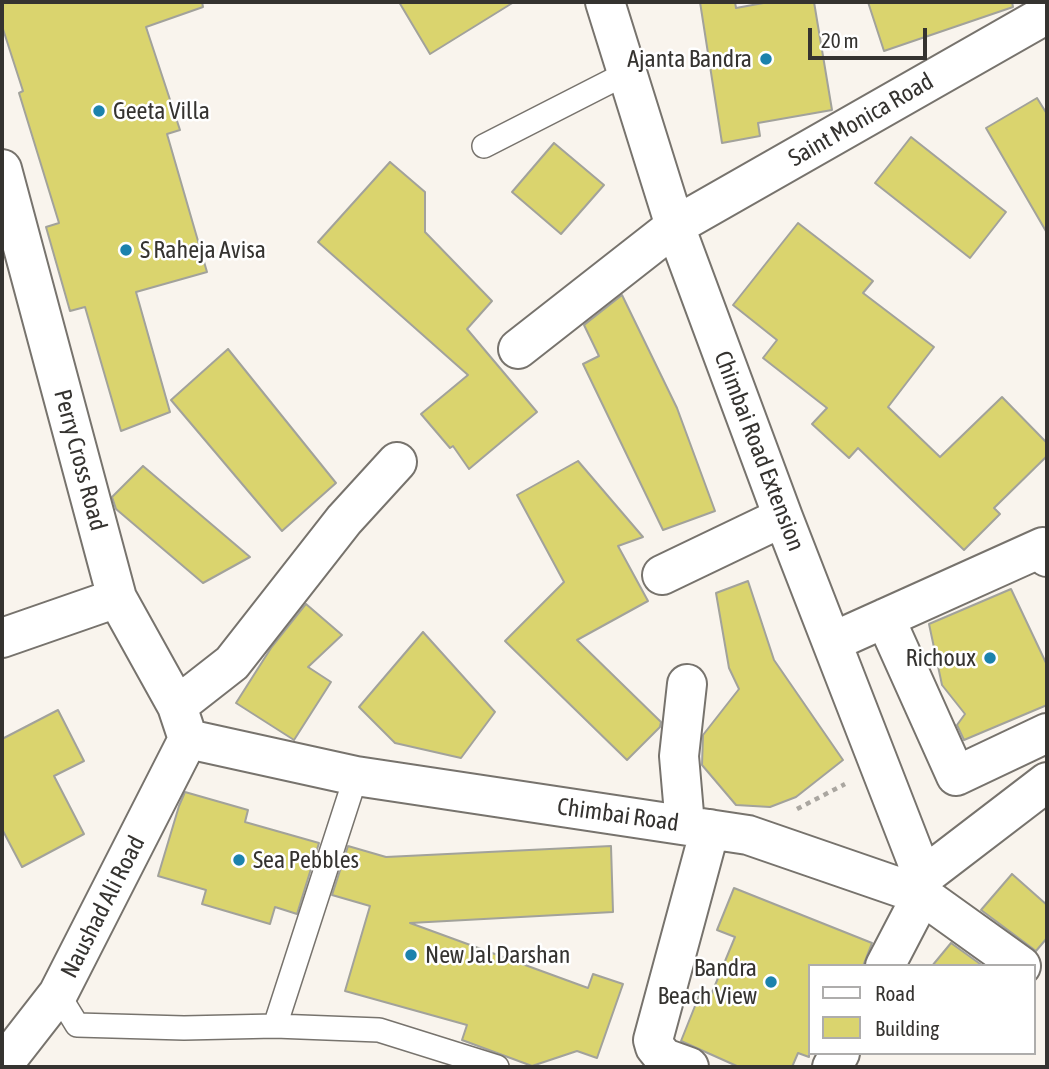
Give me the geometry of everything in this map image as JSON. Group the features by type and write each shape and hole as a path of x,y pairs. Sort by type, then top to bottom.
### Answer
{"street":[{"name":"Chimbai Road Extension","path":"605,2 675,226 923,886"},
{"name":"Saint Monica Road","path":"518,349 675,226 1047,14"},
{"name":"Perry Cross Road","path":"2,169 117,598 183,722"},
{"path":"183,722 344,520 397,463"},
{"path":"662,575 783,517"},
{"path":"832,642 1043,547 1047,557"},
{"path":"2,638 117,598"},
{"path":"885,618 956,776 1047,733"},
{"path":"687,684 679,756 697,827 653,1040 664,1058 689,1067"},
{"name":"Chimbai Road","path":"183,722 356,776 748,835 923,886 1019,964"},
{"name":"Naushad Ali Road","path":"2,1066 58,994 183,722"},
{"path":"887,964 923,886 1047,782"}],"lane":[{"path":"484,146 627,73"},
{"path":"275,1026 356,776"},
{"path":"58,994 77,1025 184,1028 275,1026 379,1030 497,1067"}],"path":[{"path":"748,835 879,765"}],"building":[{"path":"2,2 202,2 203,7 146,27 180,130 167,134 207,272 136,292 170,412 121,431 85,307 70,311 46,227 59,223 19,93 23,91 2,26"},
{"path":"399,2 514,2 430,54"},
{"name":"Ajanta Bandra","path":"700,2 735,2 736,8 769,2 814,2 832,110 758,123 760,136 722,143"},
{"path":"868,2 1012,2 1013,7 884,51"},
{"path":"1037,98 1047,114 1047,233 986,128"},
{"path":"911,137 1006,212 970,258 875,183"},
{"path":"554,143 604,185 561,234 512,192"},
{"path":"390,162 425,192 425,232 492,301 467,329 537,412 469,469 453,446 450,448 421,414 468,375 318,242"},
{"path":"798,223 873,281 863,293 934,347 888,407 940,457 1002,397 1047,443 1047,456 994,508 1000,514 964,550 858,448 849,458 812,424 827,408 763,358 777,340 733,305"},
{"path":"622,295 677,408 715,511 663,530 583,364 599,356 584,325"},
{"path":"228,349 336,483 282,531 171,400"},
{"path":"578,461 643,537 618,546 648,601 577,640 661,722 660,727 627,760 505,641 564,582 517,495"},
{"path":"143,466 250,557 203,583 116,509 112,497"},
{"path":"748,581 774,660 843,760 796,797 770,807 736,805 702,765 703,735 739,689 729,668 716,593"},
{"name":"Richoux","path":"1011,589 1047,665 1047,705 964,740 957,725 965,714 942,685 929,624"},
{"path":"306,604 342,635 308,667 331,682 294,740 236,703 271,648"},
{"path":"423,632 495,712 461,758 395,743 359,707"},
{"path":"58,710 84,761 54,776 84,834 22,867 2,829 2,739"},
{"name":"Sea Pebbles","path":"185,792 248,810 245,822 319,843 297,914 275,907 270,924 202,904 206,890 158,876"},
{"name":"New Jal Darshan","path":"348,846 386,857 611,846 613,912 410,923 588,988 593,974 623,984 597,1058 577,1051 532,1066 462,1040 467,1025 345,991 370,906 332,895"},
{"path":"1012,874 1047,905 1047,938 1036,951 981,910"},
{"name":"Bandra Beach View","path":"734,888 872,943 864,964 808,964 809,1057 798,1053 792,1067 739,1067 681,1041 701,991 711,995 735,937 717,930"},
{"path":"951,943 980,964 934,964"}],"place":[{"name":"Ajanta Bandra","path":"766,59"},
{"name":"Geeta Villa","path":"99,111"},
{"name":"S Raheja Avisa","path":"126,250"},
{"name":"Richoux","path":"990,658"},
{"name":"Sea Pebbles","path":"239,860"},
{"name":"New Jal Darshan","path":"411,955"},
{"name":"Bandra Beach View","path":"771,982"}]}
